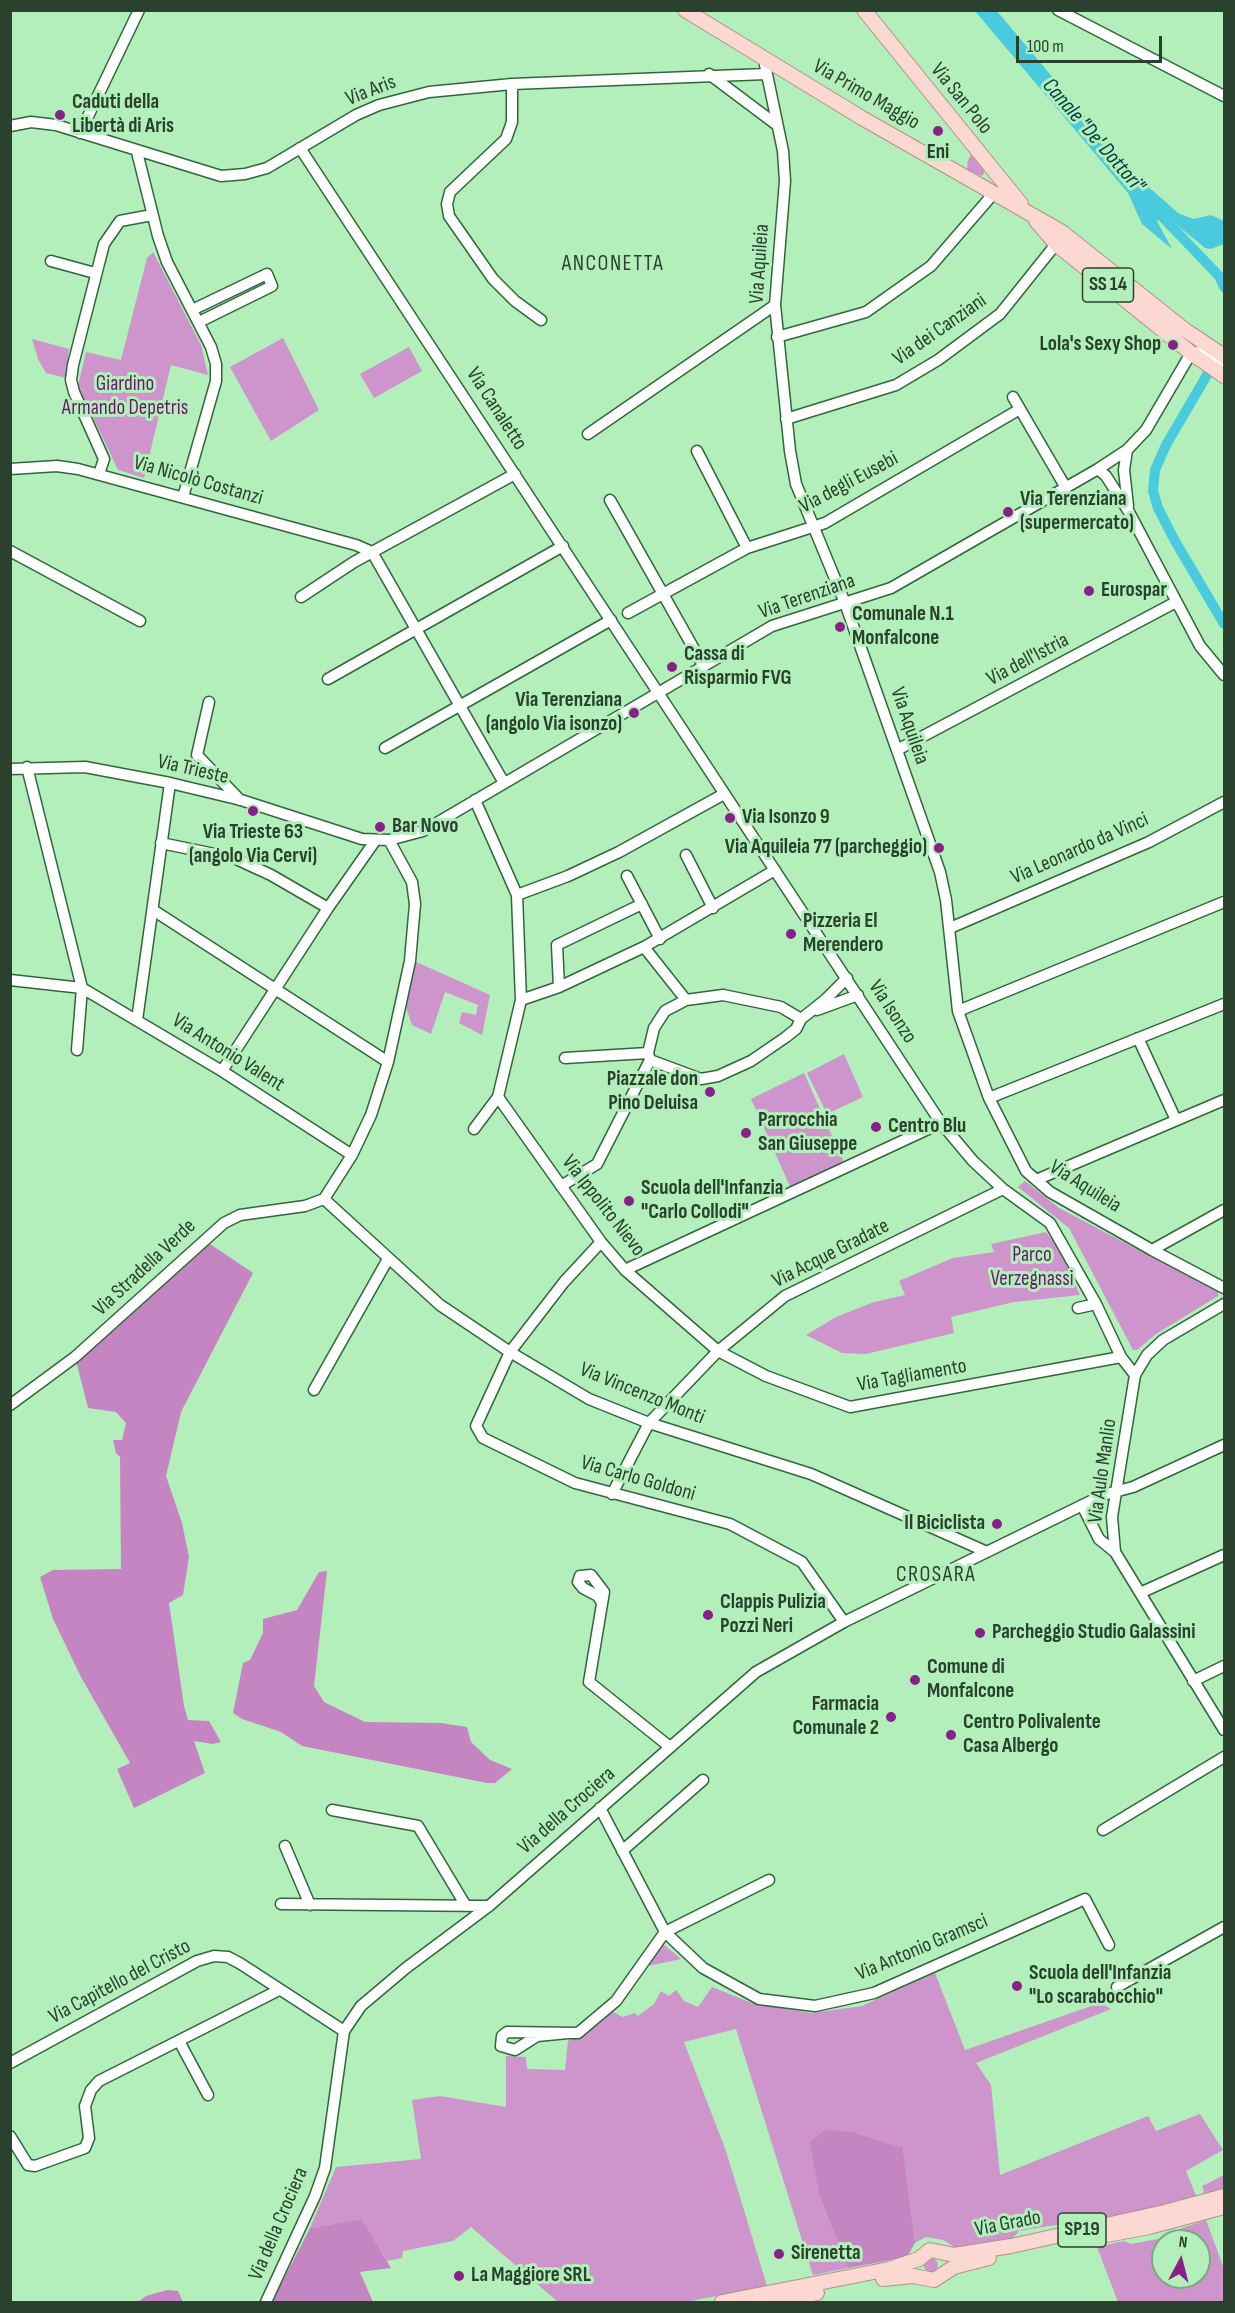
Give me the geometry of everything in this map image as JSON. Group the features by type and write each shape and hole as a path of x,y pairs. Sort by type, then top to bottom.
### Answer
{"main road":[{"name":"Via Primo Maggio","path":"686,10 764,60 1062,232 1185,330 1224,356"},
{"name":"Via San Polo","path":"864,10 1028,212"},
{"name":"SS 14","path":"1028,212 1056,244 1191,353"},
{"path":"1191,353 1224,376"},
{"name":"Via Grado","path":"722,2302 889,2269 919,2259 930,2250 954,2255 1011,2246 1165,2212 1224,2196"},
{"name":"Via Grado","path":"770,2302 899,2276 922,2276 934,2280 945,2272 966,2263 1149,2227 1224,2207"},
{"path":"939,2252 947,2263 945,2272"},
{"path":"919,2259 918,2268 922,2276"}],"street":[{"path":"80,133 140,10"},
{"path":"1064,12 1224,96"},
{"name":"Via Aquileia","path":"764,60 777,124 785,181 775,305 786,419 796,484 845,603 940,872 950,928 958,1011 989,1098 1026,1171 1050,1192 1224,1288"},
{"path":"709,74 777,124"},
{"name":"Via Aris","path":"10,126 31,122 56,125 136,152 221,176 245,174 267,168 379,105 447,89 709,74 766,74"},
{"path":"512,84 512,122 506,139 450,192 447,204 449,216 493,279 515,301 541,320"},
{"name":"Via Canaletto","path":"300,148 657,692"},
{"path":"136,152 167,262 199,322 216,364 216,381 183,497"},
{"path":"777,337 866,312 932,267 994,193"},
{"path":"99,474 104,459 71,380 95,273 104,244 120,221 152,215"},
{"name":"Via dei Canziani","path":"786,419 896,385 938,360 1000,314 1056,244"},
{"path":"51,261 95,273"},
{"path":"192,310 267,274 272,286 199,322"},
{"path":"588,434 775,305"},
{"path":"1191,353 1202,351 1224,363"},
{"name":"Via Terenziana","path":"362,839 389,840 423,831 772,626 891,588 1066,488 1127,450 1146,430 1191,353"},
{"path":"1013,398 1066,488"},
{"name":"Via degli Eusebi","path":"627,613 747,548 814,527 1020,409"},
{"path":"1127,450 1124,470 1129,512"},
{"path":"696,451 747,548"},
{"name":"Via Nicolò Costanzi","path":"10,469 57,466 99,474 356,544 372,552"},
{"path":"1098,469 1129,512 1200,646 1224,675"},
{"path":"301,597 372,552 515,474"},
{"path":"610,500 703,665"},
{"path":"328,679 563,546"},
{"path":"10,551 140,621"},
{"path":"372,552 504,783"},
{"name":"Via dell'Istria","path":"897,750 1176,602"},
{"path":"385,748 611,620"},
{"name":"Via Isonzo","path":"657,692 847,978 940,1123 973,1161 1003,1189 1050,1223 1096,1304 1121,1357 1135,1375"},
{"path":"209,702 197,756 241,800"},
{"path":"27,767 82,988 77,1050"},
{"name":"Via Trieste","path":"10,769 85,767 170,783 241,800 362,839"},
{"path":"137,1020 170,783"},
{"path":"517,895 568,876 619,852 724,794"},
{"path":"474,1129 498,1097 521,1000 517,895 475,800"},
{"name":"Via Leonardo da Vinci","path":"950,928 1149,842 1224,802"},
{"path":"324,1199 352,1155 371,1115 388,1062 410,961 415,904 412,882 389,840"},
{"path":"222,1071 328,908 375,841"},
{"path":"161,843 234,858 271,875 328,908"},
{"path":"686,855 713,908"},
{"path":"521,1000 559,987 660,939 775,870"},
{"path":"627,876 660,939"},
{"path":"958,1011 1224,902"},
{"path":"559,987 557,945 642,904"},
{"path":"153,910 388,1062"},
{"path":"644,947 686,1000"},
{"path":"814,1011 847,978"},
{"path":"10,980 82,988"},
{"name":"Via Antonio Valent","path":"82,988 222,1071 352,1155"},
{"path":"561,1186 597,1164 649,1057 654,1028 665,1011 686,1000 723,995 780,1007 801,1019"},
{"path":"565,1058 649,1057 701,1079 718,1076 751,1061 786,1037 796,1029 801,1019 814,1011 858,995"},
{"path":"989,1098 1224,1004"},
{"path":"1138,1038 1176,1120"},
{"name":"Via Ippolito Nievo","path":"498,1097 601,1242 626,1270 718,1351"},
{"path":"1036,1180 1224,1100"},
{"path":"626,1270 940,1123"},
{"name":"Via Acque Gradate","path":"612,1494 650,1423 718,1351 785,1296 1003,1189"},
{"name":"Via Vincenzo Monti","path":"324,1199 440,1305 510,1352 589,1399 650,1423 811,1474 987,1552"},
{"name":"Via Stradella Verde","path":"10,1405 75,1357 224,1223 240,1215 305,1206 324,1199"},
{"path":"1152,1250 1224,1210"},
{"path":"510,1352 564,1282 601,1242"},
{"path":"315,1390 388,1259"},
{"path":"1078,1308 1096,1304"},
{"name":"Via Aulo Manlio","path":"1222,1308 1163,1340 1147,1355 1135,1375 1112,1517 1115,1552 1224,1730"},
{"name":"Via Tagliamento","path":"718,1351 766,1376 850,1407 1121,1357"},
{"name":"Via Carlo Goldoni","path":"510,1352 476,1426 483,1438 575,1484 730,1524 802,1562 844,1622"},
{"name":"Via della Crociera","path":"266,2302 325,2168 344,2031 361,2006 489,1906 756,1672 844,1622 1082,1505 1103,1495 1133,1487 1224,1445"},
{"path":"1082,1505 1099,1539 1115,1552"},
{"path":"1140,1593 1224,1555"},
{"path":"602,1603 589,1682 670,1747"},
{"path":"1193,1681 1224,1666"},
{"path":"1103,1830 1224,1757"},
{"path":"622,1851 703,1780"},
{"name":"Via Antonio Gramsci","path":"600,1808 665,1932 703,1968 759,1999 815,2006 874,1993 1085,1899 1109,1945"},
{"path":"332,1810 418,1826 466,1906"},
{"path":"285,1846 310,1905"},
{"path":"568,2033 537,2036 515,2050 501,2046 501,2036 507,2032 578,2033 616,2001 665,1932 769,1880"},
{"path":"281,1904 489,1906"},
{"path":"1117,1987 1224,1927"},
{"name":"Via Capitello del Cristo","path":"10,2063 197,1961 214,1956 228,1957 344,2031"},
{"path":"10,2136 28,2165 35,2166 85,2148 89,2138 85,2106 91,2090 99,2081 279,1990"},
{"path":"180,2041 208,2095"}],"green space":[{"path":"971,155 985,171 982,176 967,170"},
{"name":"Giardino Armando Depetris","path":"153,252 201,345 208,375 171,365 144,478 118,470 78,386 86,352 121,360 147,258"},
{"path":"283,338 319,410 271,441 230,367"},
{"path":"32,339 69,349 66,378 46,373 38,359"},
{"path":"409,347 422,371 374,398 360,374"},
{"path":"414,961 490,995 482,1035 459,1023 462,1012 476,1015 478,1005 445,992 431,1034 412,1025 406,1007"},
{"path":"844,1054 863,1097 827,1114 807,1073"},
{"path":"804,1073 846,1167 792,1191 751,1099"},
{"path":"1025,1181 1059,1208 1218,1292 1218,1296 1156,1334 1137,1350 1133,1350 1069,1228 1018,1187"},
{"name":"Parco Verzegnassi","path":"1046,1232 1059,1249 1080,1295 1014,1302 951,1317 954,1333 866,1354 842,1353 806,1335 836,1317 874,1302 905,1295 899,1281 953,1258 994,1252 991,1244"},
{"path":"663,1944 681,1959 648,1966 658,1947"},
{"path":"935,1973 965,2050 1100,2003 1111,2009 976,2063 991,2085 1000,2175 1148,2116 1156,2131 1200,2114 1223,2150 1186,2171 1197,2198 1091,2222 1085,2220 1019,2231 1013,2238 964,2247 954,2247 943,2240 926,2237 915,2243 903,2148 820,2198 848,2268 813,2275 736,2029 684,2042 726,2151 767,2286 686,2302 558,2302 471,2227 453,2241 403,2251 402,2258 387,2261 362,2219 310,2228 336,2167 421,2159 412,2100 440,2096 506,2107 506,2056 526,2057 527,2069 565,2070 568,2041 598,2024 613,2012 623,2017 635,2013 638,2016 654,2004 661,1991 669,1996 676,1990 684,2001 698,2007 712,1987 752,2003 811,2013 862,2006"},
{"path":"1224,2175 1224,2190 1205,2196 1202,2186"},
{"path":"1206,2220 1209,2229 1181,2229"},
{"path":"1211,2234 1224,2269 1224,2302 1118,2302 1097,2247 1124,2241 1131,2244 1151,2240 1151,2289 1211,2289"},
{"path":"931,2258 936,2260 938,2265 936,2270 931,2272 926,2270 924,2265 926,2260"}],"shaded area":[{"path":"204,1240 253,1273 181,1412 166,1476 182,1523 189,1557 183,1595 169,1603 184,1706 188,1720 209,1721 221,1742 213,1744 194,1741 205,1773 134,1808 117,1769 130,1763 81,1677 53,1619 40,1577 53,1570 121,1569 120,1457 116,1453 113,1440 122,1440 126,1423 116,1412 88,1408 75,1357"},
{"path":"327,1571 314,1686 324,1702 365,1722 441,1723 467,1727 471,1742 490,1760 512,1769 495,1783 487,1783 302,1746 281,1732 242,1719 233,1713 243,1663 250,1660 263,1633 263,1619 297,1610 319,1572"},
{"path":"825,2130 851,2132 903,2148 915,2243 907,2257 848,2268 820,2198 810,2142"},
{"path":"362,2219 391,2268 360,2272 373,2302 272,2302 310,2228"},
{"path":"167,2290 178,2291 183,2302 138,2302 146,2296"}],"water":[{"path":"975,11 997,11 1133,173 1178,213 1193,219 1211,215 1224,221 1224,244 1211,249 1205,248 1165,215 1157,221 1172,249 1142,224 1128,193"}],"waterway":[{"name":"Canale \"De' Dottori\"","path":"1153,207 1219,276 1224,287"},
{"name":"Canale \"De' Dottori\"","path":"1207,375 1166,445 1155,470 1153,491 1158,508 1175,541 1224,624"}],"place":[{"name":"Caduti della Libertà di Aris","path":"60,115"},
{"name":"Eni","path":"938,131"},
{"name":"Lola's Sexy Shop","path":"1173,345"},
{"name":"Via Terenziana (supermercato)","path":"1008,512"},
{"name":"Eurospar","path":"1089,591"},
{"name":"Comunale N.1 Monfalcone","path":"840,627"},
{"name":"Cassa di Risparmio FVG","path":"672,667"},
{"name":"Via Terenziana (angolo Via isonzo)","path":"634,713"},
{"name":"Via Trieste 63 (angolo Via Cervi)","path":"253,811"},
{"name":"Via Isonzo 9","path":"730,818"},
{"name":"Bar Novo","path":"380,827"},
{"name":"Via Aquileia 77 (parcheggio)","path":"939,848"},
{"name":"Pizzeria El Merendero","path":"791,934"},
{"name":"Piazzale don Pino Deluisa","path":"710,1092"},
{"name":"Centro Blu","path":"876,1127"},
{"name":"Parrocchia San Giuseppe","path":"746,1133"},
{"name":"Scuola dell'Infanzia \"Carlo Collodi\"","path":"629,1201"},
{"name":"Il Biciclista","path":"997,1524"},
{"name":"Clappis Pulizia Pozzi Neri","path":"708,1615"},
{"name":"Parcheggio Studio Galassini","path":"980,1633"},
{"name":"Comune di Monfalcone","path":"915,1680"},
{"name":"Farmacia Comunale 2","path":"891,1717"},
{"name":"Centro Polivalente Casa Albergo","path":"951,1735"},
{"name":"Scuola dell'Infanzia \"Lo scarabocchio\"","path":"1017,1986"},
{"name":"Sirenetta","path":"779,2254"},
{"name":"La Maggiore SRL","path":"459,2276"}],"district":[{"name":"ANCONETTA","path":"613,264"},
{"name":"CROSARA","path":"936,1575"}]}
